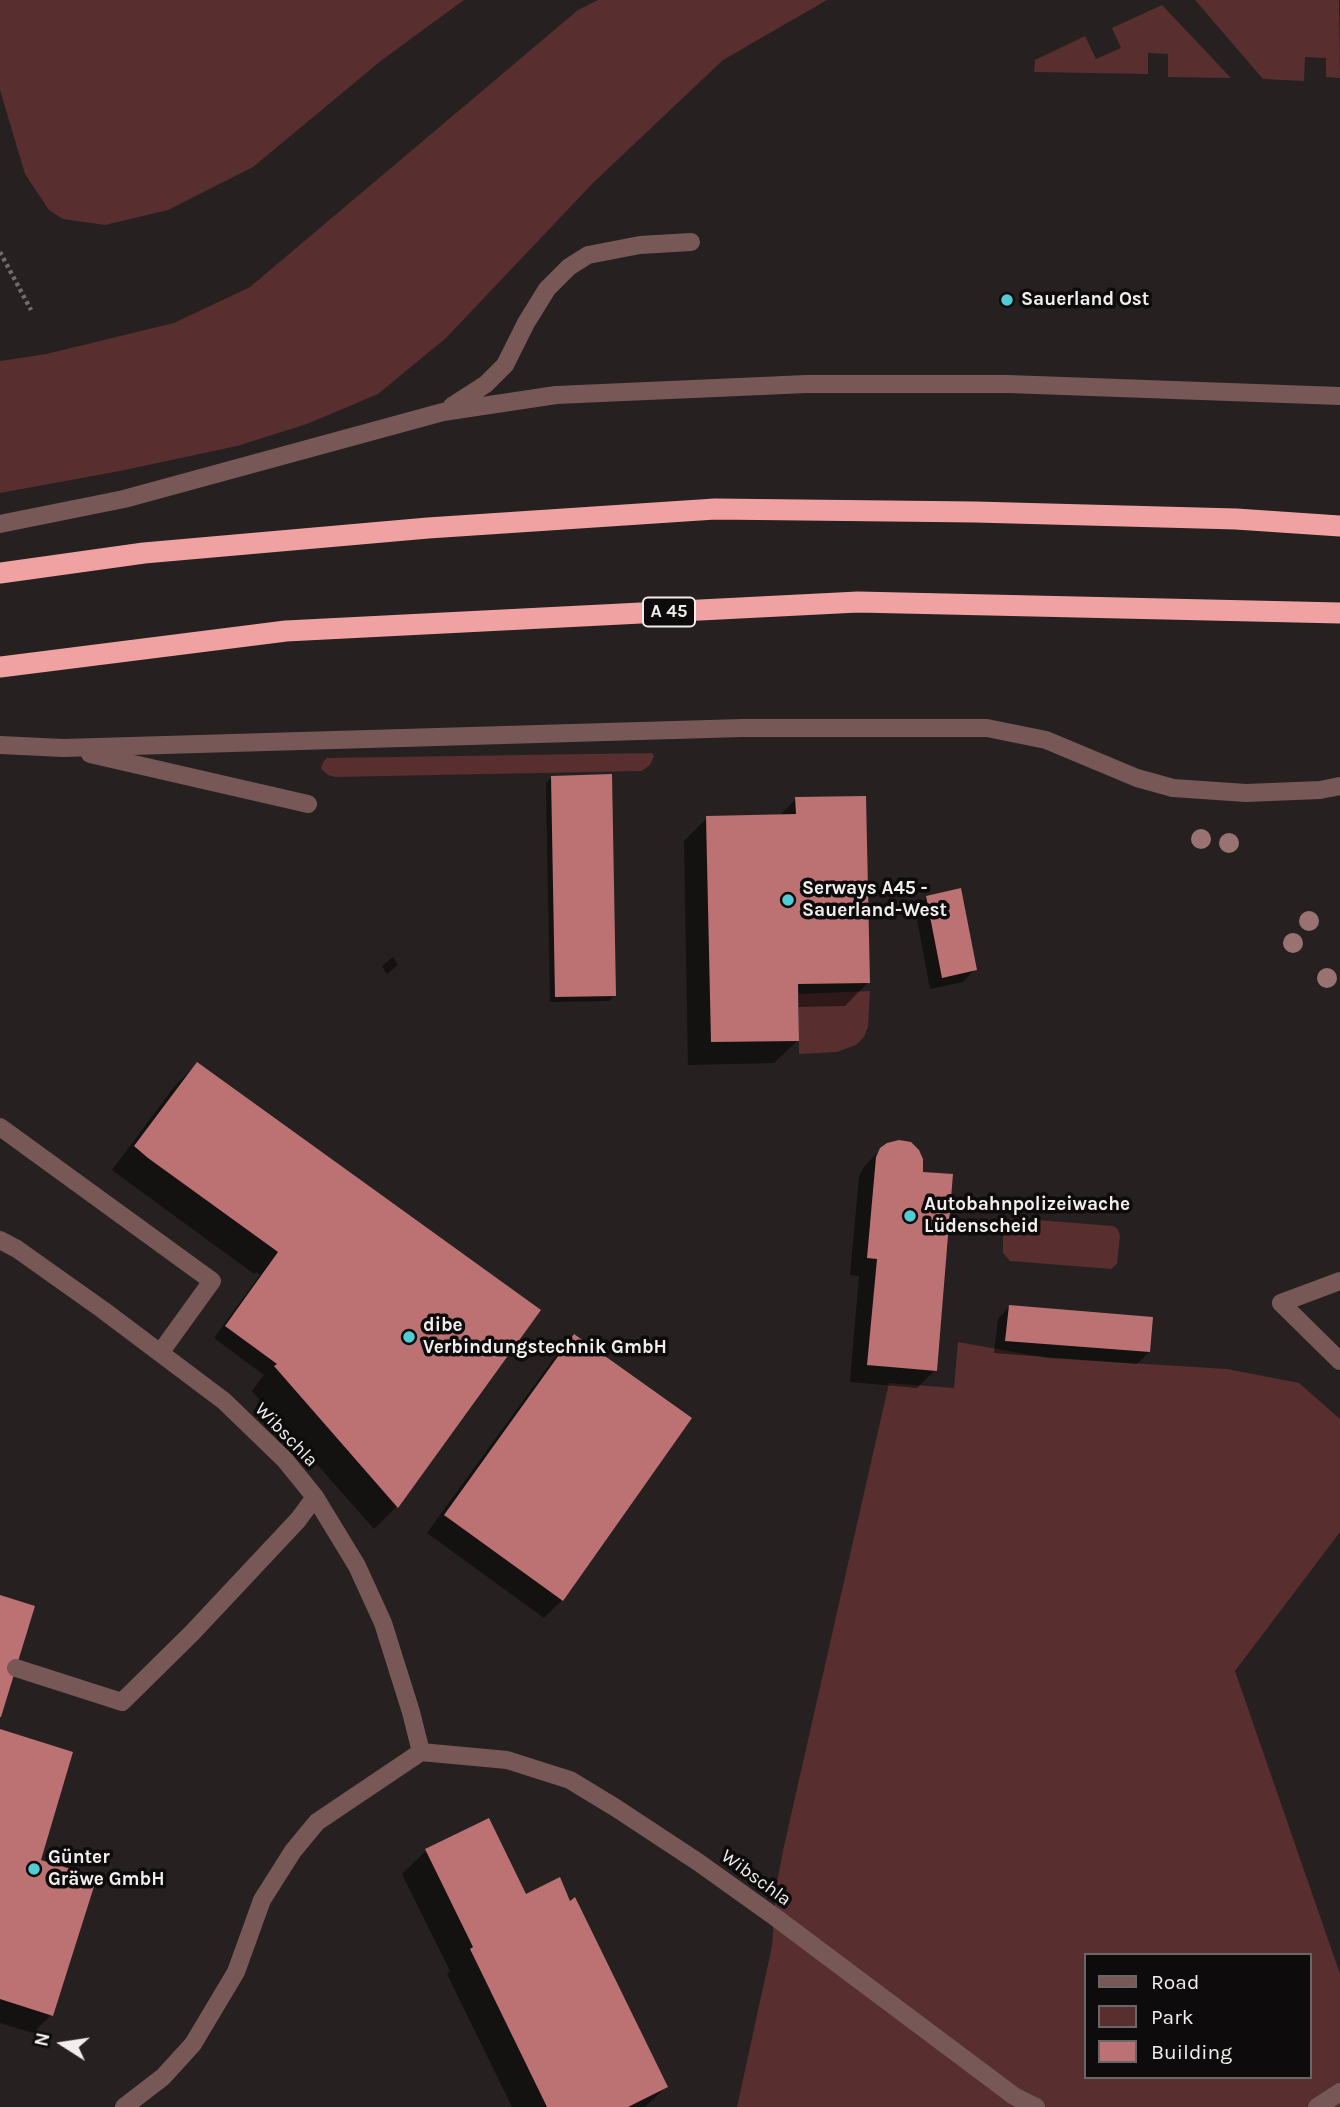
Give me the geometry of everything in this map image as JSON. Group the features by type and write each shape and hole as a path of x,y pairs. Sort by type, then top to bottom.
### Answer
{"highway":[{"path":"0,573 171,550 428,528 716,509 988,512 1236,519 1340,526"},
{"name":"A 45","path":"0,667 286,631 858,602 1340,613"}],"street":[{"path":"443,412 486,384 505,365 547,289 569,267 588,255 639,245 691,242"},
{"path":"0,524 124,499 443,412 556,395 807,384 1008,384 1340,396"},
{"path":"0,745 63,748 742,728 987,728 1046,740 1125,774 1173,788 1246,793 1320,790 1340,786"},
{"path":"63,748 308,804"},
{"path":"0,1127 212,1281 160,1353"},
{"name":"Wibschla","path":"0,1240 17,1249 224,1401 285,1460 315,1497 357,1566 383,1623 421,1752 507,1760 570,1780 698,1862 1014,2096 1035,2107"},
{"path":"1340,1280 1281,1303 1340,1361"},
{"path":"16,1668 122,1702 201,1624 298,1520 315,1497"},
{"path":"124,2107 163,2077 193,2044 236,1972 262,1899 317,1822 421,1752"},
{"path":"1317,2107 1340,2092"}],"path":[{"path":"0,252 31,310"}],"green space":[{"path":"0,0 464,0 382,60 253,167 168,210 105,225 63,219 49,210 25,174 0,90"},
{"path":"598,0 827,0 723,60 593,183 446,338 378,394 307,424 237,446 0,493 0,361 46,354 174,323 250,287 578,10"},
{"path":"1195,0 1339,0 1340,78 1326,77 1326,58 1305,57 1304,81 1263,79"},
{"path":"1162,5 1231,78 1168,77 1168,54 1148,53 1148,74 1034,72 1035,60 1085,36 1096,59 1121,48 1112,28"},
{"path":"652,753 654,756 650,765 642,771 335,777 321,769 327,758"},
{"path":"870,991 868,1027 864,1037 856,1045 837,1052 799,1054 799,994"},
{"path":"1013,1218 1113,1226 1118,1229 1120,1236 1117,1264 1111,1269 1010,1261 1003,1253 1003,1238 1005,1223"},
{"path":"958,1342 1048,1358 1227,1369 1299,1383 1340,1419 1340,1532 1235,1671 1340,1974 1340,2107 737,2107 772,1946 776,1887 784,1846 889,1383 954,1388"}],"building":[{"path":"612,774 616,996 555,997 551,776"},
{"name":"Serways A45 - Sauerland-West","path":"866,796 870,983 798,984 799,1041 711,1042 706,816 796,814 795,797"},
{"path":"961,888 977,970 942,978 926,896"},
{"path":"197,1062 541,1310 398,1508 274,1366 277,1364 225,1326 278,1252 134,1146"},
{"name":"Autobahnpolizeiwache Lüdenscheid","path":"899,1140 911,1142 919,1150 923,1159 923,1172 953,1174 937,1371 867,1365 877,1259 867,1258 876,1157 880,1148"},
{"path":"1009,1305 1153,1317 1150,1352 1005,1341"},
{"path":"574,1334 692,1418 563,1601 444,1515"},
{"path":"0,1595 35,1606 1,1717 0,1717"},
{"name":"Günter Gräwe GmbH","path":"0,1729 73,1752 41,1860 97,1877 53,2016 0,1999"},
{"path":"489,1818 526,1894 560,1877 570,1901 575,1897 668,2087 628,2107 547,2107 425,1849"}],"place":[{"name":"Sauerland Ost","path":"1007,300"},
{"name":"Serways A45 - Sauerland-West","path":"788,900"},
{"name":"Autobahnpolizeiwache Lüdenscheid","path":"910,1216"},
{"name":"dibe Verbindungstechnik GmbH","path":"409,1337"},
{"name":"Günter Gräwe GmbH","path":"34,1869"}]}
